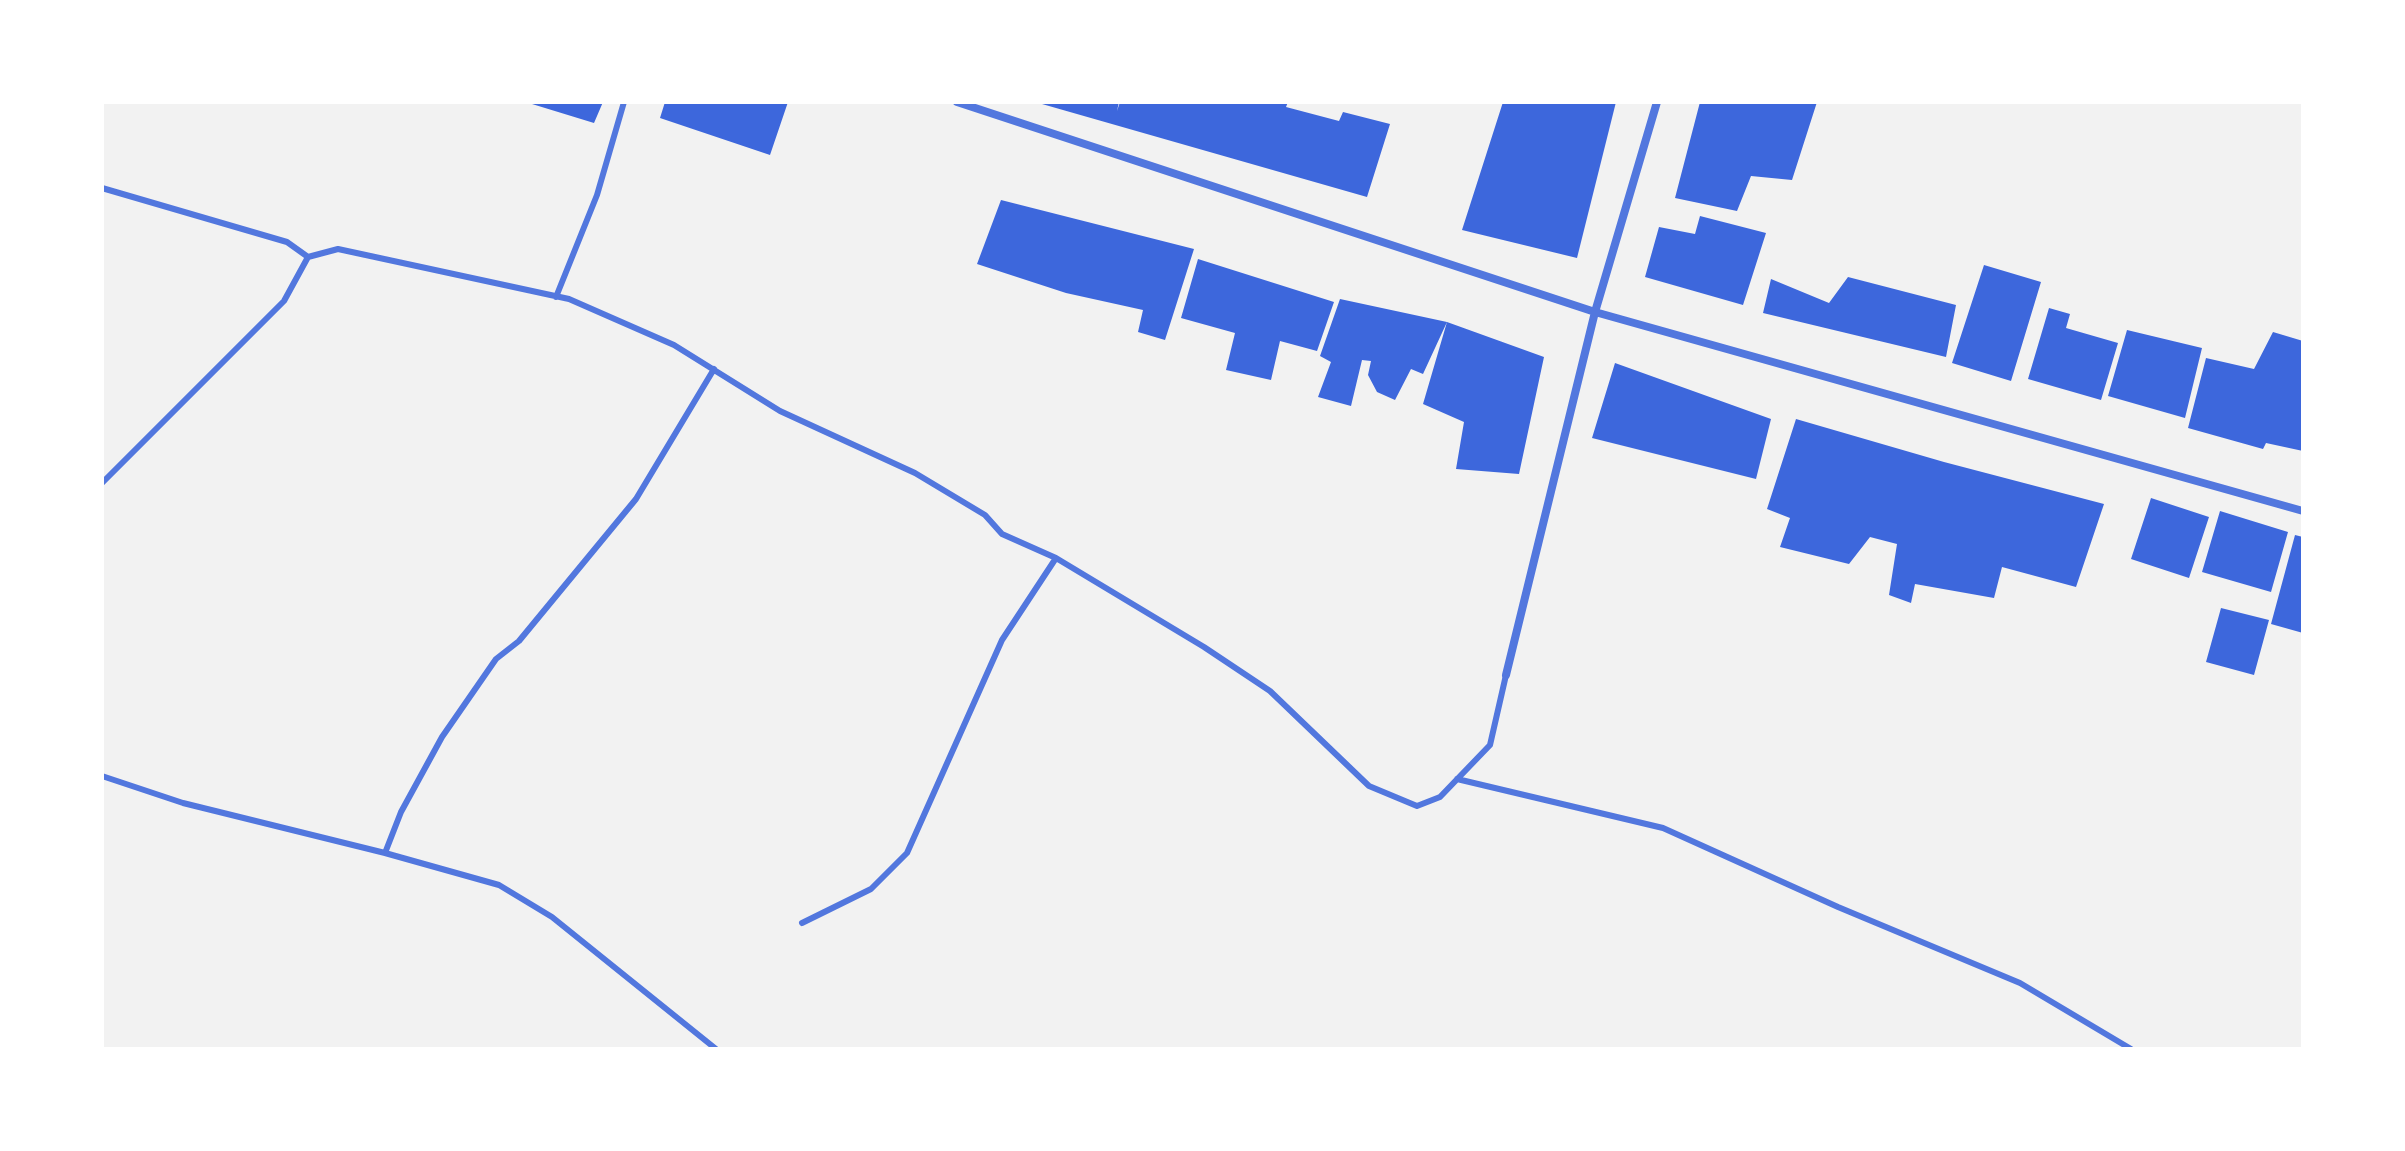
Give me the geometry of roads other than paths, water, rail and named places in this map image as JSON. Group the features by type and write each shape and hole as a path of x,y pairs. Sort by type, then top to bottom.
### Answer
{"street":[{"path":"957,102 1595,312 2303,511"},
{"path":"1506,675 1595,312 1657,102"}],"lane":[{"path":"556,297 597,195 624,102"},
{"path":"102,188 287,242 308,257"},
{"path":"102,483 284,301 308,257 338,249 569,299 674,345 780,411 915,473 985,515 1002,534 1056,558 1204,647 1270,691 1369,786 1417,806 1440,797 1490,745 1506,675"},
{"path":"385,853 401,812 442,737 496,659 519,641 636,499 714,369"},
{"path":"802,923 871,889 907,853 1002,640 1056,558"},
{"path":"102,776 183,803 499,885 552,917 716,1049"},
{"path":"1457,779 1663,828 1838,907 2020,983 2131,1049"}]}
